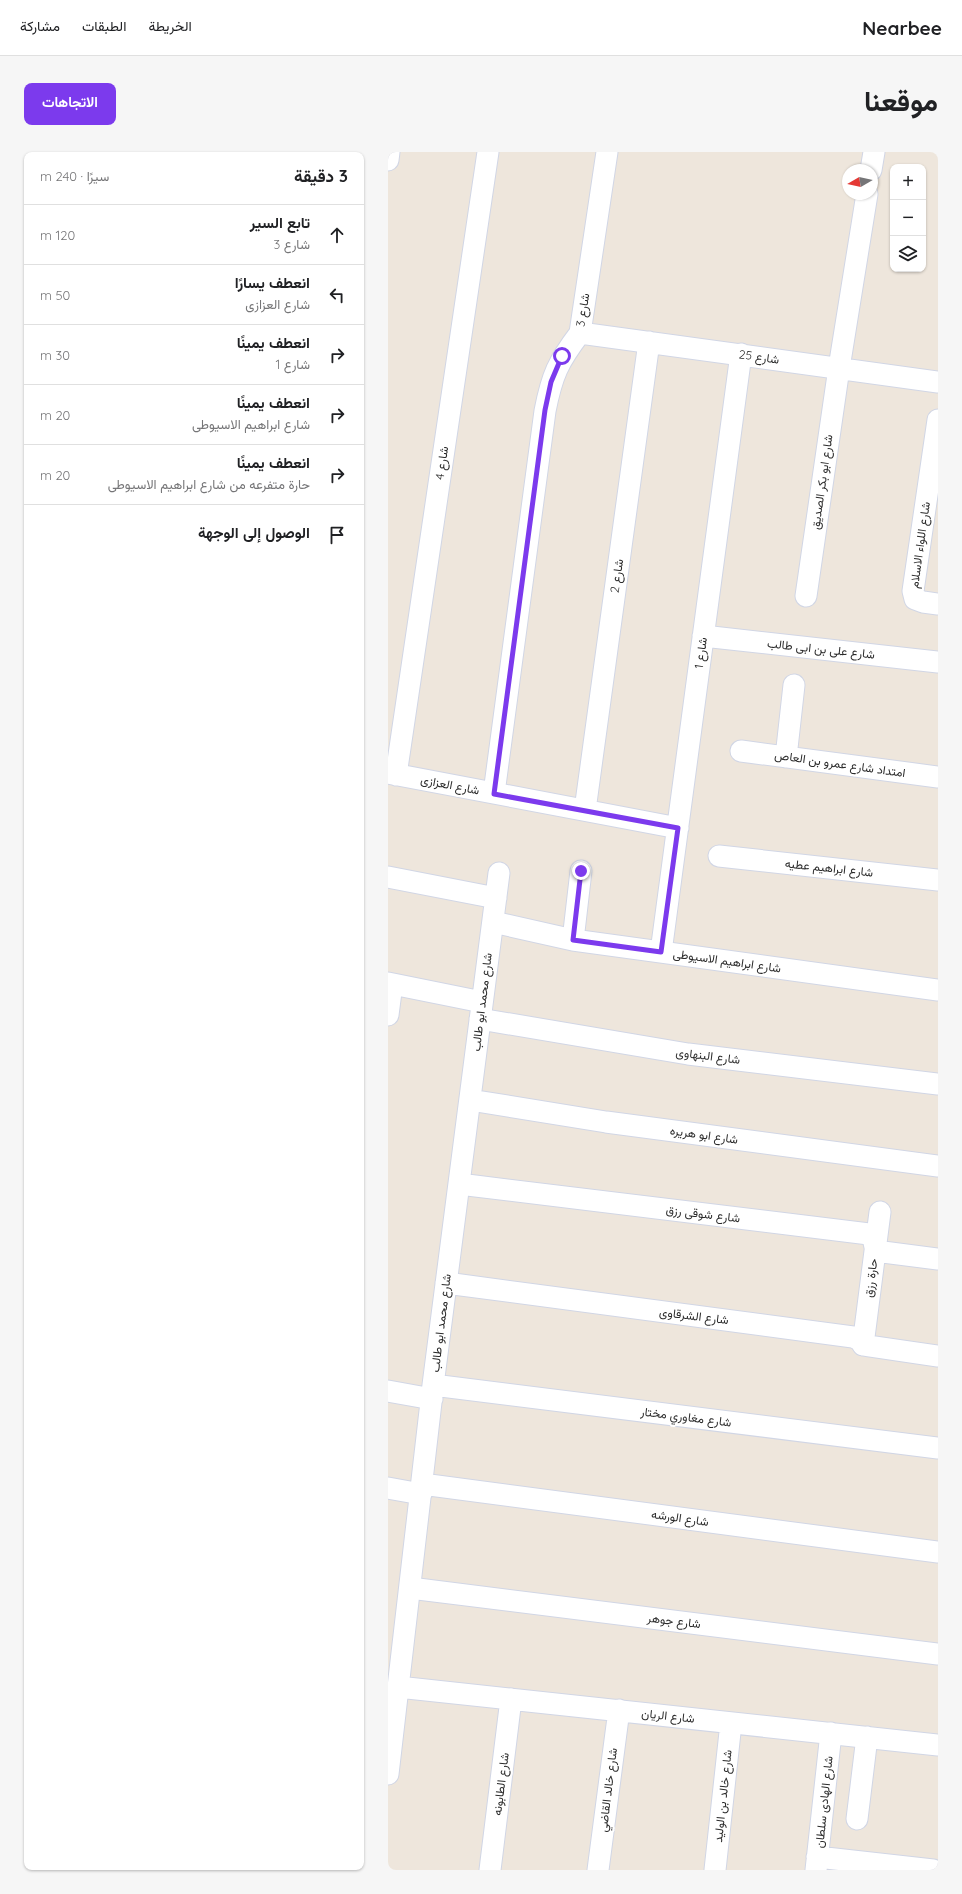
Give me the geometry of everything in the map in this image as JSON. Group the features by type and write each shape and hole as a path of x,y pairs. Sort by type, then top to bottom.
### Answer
{"street":[{"path":"388,160 389,152"},
{"name":"شارع 4","path":"392,774 488,152"},
{"name":"شارع 3","path":"494,794 545,410 551,382 562,356 580,332 607,152"},
{"path":"872,164 874,152"},
{"name":"شارع ابو بكر الصديق","path":"806,596 839,368 866,200"},
{"name":"شارع 25","path":"580,332 938,382"},
{"name":"شارع 2","path":"585,810 649,342"},
{"name":"شارع 1","path":"661,952 741,354"},
{"name":"شارع اللواء الاسلام","path":"938,420 913,591 915,599 923,602 938,604"},
{"name":"شارع على بن ابى طالب","path":"703,636 938,662"},
{"path":"786,757 794,685"},
{"name":"امتداد شارع عمرو بن العاص","path":"741,751 938,777"},
{"name":"شارع العزازى","path":"392,774 678,828"},
{"name":"شارع ابراهيم عطيه","path":"719,856 938,880"},
{"path":"573,940 581,871"},
{"name":"شارع محمد ابو طالب","path":"388,1774 432,1392 499,873"},
{"path":"388,877 496,898"},
{"name":"شارع ابراهيم الاسيوطى","path":"493,922 573,940 938,990"},
{"path":"388,1015 390,984"},
{"name":"شارع البنهاوى","path":"390,984 481,1011 688,1054 938,1084"},
{"name":"شارع ابو هريره","path":"470,1100 606,1122 938,1166"},
{"name":"شارع شوقى رزق","path":"459,1184 869,1234 873,1238 875,1247"},
{"name":"حارة رزق","path":"863,1345 880,1212"},
{"path":"875,1247 883,1252 938,1258"},
{"name":"شارع الشرقاوى","path":"446,1283 853,1337 863,1345 938,1356"},
{"name":"شارع مغاوري مختار","path":"388,1391 432,1392 938,1448"},
{"name":"شارع الورشه","path":"388,1488 421,1489 938,1552"},
{"name":"شارع جوهر","path":"410,1588 938,1654"},
{"name":"شارع الريان","path":"398,1687 938,1745"},
{"name":"شارع الطابونه","path":"490,1870 511,1699"},
{"name":"شارع خالد القاضي","path":"598,1870 619,1710"},
{"name":"شارع خالد بن الوليد","path":"715,1870 731,1723"},
{"name":"شارع الهادى سلطان","path":"817,1864 831,1733"},
{"path":"857,1819 867,1737"},
{"path":"817,1864 933,1870"}],"route":[{"path":"562,356 551,382 545,410 494,794 678,828 661,952 573,940 581,871"}]}
